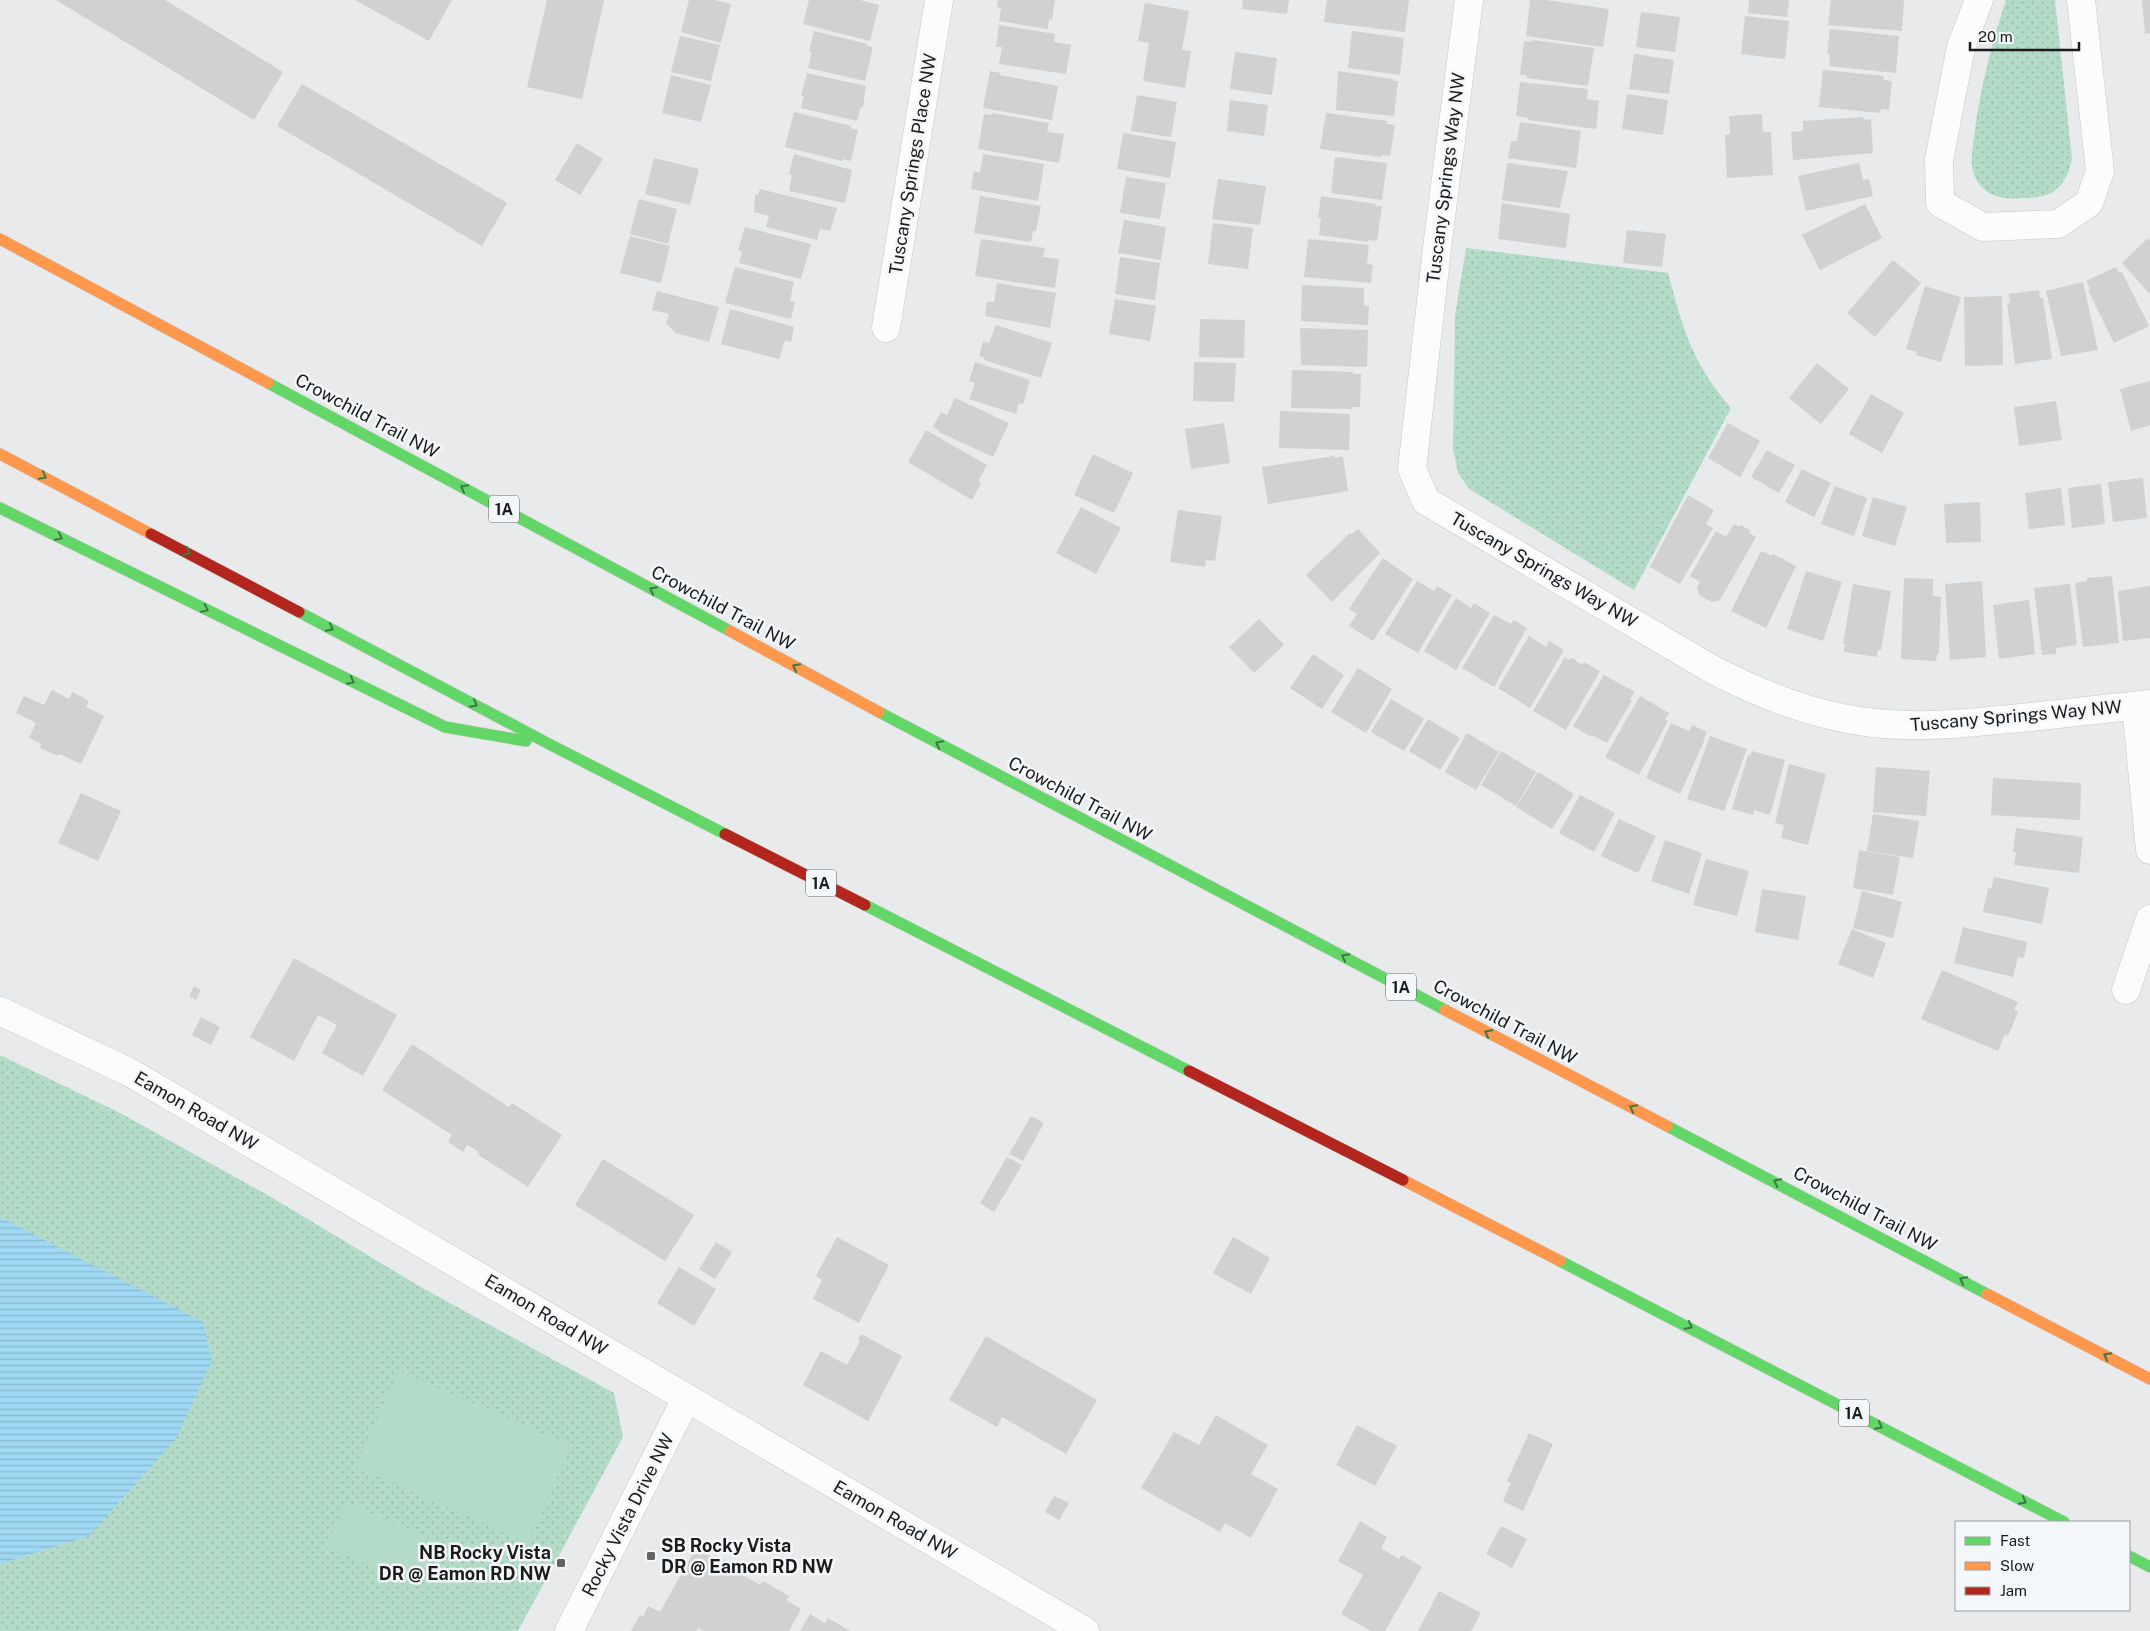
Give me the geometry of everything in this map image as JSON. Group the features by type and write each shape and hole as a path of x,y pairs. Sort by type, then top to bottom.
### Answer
{"highway":[{"path":"0,225 25,252"},
{"name":"Crowchild Trail NW","path":"0,239 982,767 2150,1379"},
{"name":"1A","path":"0,454 551,745 1636,1299 2062,1521"},
{"path":"0,508 445,727 551,745"},
{"path":"2130,1557 2150,1567"}],"street":[{"name":"Tuscany Springs Place NW","path":"886,328 940,0"},
{"name":"Tuscany Springs Way NW","path":"1469,0 1438,240 1412,469 1426,501 1715,671 1750,689 1788,704 1865,722 1923,726 1943,726 2143,705"},
{"path":"1979,0 1961,47 1939,168 1940,203 1984,227 2058,224 2089,203 2100,171 2081,0"},
{"path":"2143,705 2150,850"},
{"path":"2126,990 2150,919"},
{"name":"Eamon Road NW","path":"0,1011 129,1072 1085,1631"},
{"name":"Rocky Vista Drive NW","path":"569,1631 686,1398"}],"green space":[{"path":"2006,0 2055,0 2072,159 2063,183 2051,193 2038,197 2008,198 1993,195 1981,186 1972,167 1976,119 1991,51"},
{"path":"1466,248 1668,273 1690,345 1707,376 1731,408 1634,590 1469,489 1458,473 1453,449 1455,316"},
{"path":"0,1055 122,1114 271,1197 419,1286 614,1393 623,1437 518,1631 0,1631"},
{"path":"399,1371 571,1446 528,1543 356,1467"},
{"path":"346,1502 438,1542 418,1587 326,1547"}],"water":[{"path":"0,1217 203,1322 212,1361 176,1439 89,1536 0,1564"}],"building":[{"path":"56,0 165,0 283,72 254,120"},
{"path":"355,0 452,0 429,41"},
{"path":"547,0 604,0 582,99 527,87"},
{"path":"689,0 715,0 731,4 721,43 681,32"},
{"path":"809,0 860,0 879,5 870,41 803,24"},
{"path":"998,0 1055,0 1052,20 1049,19 1048,29 999,21 1001,8 997,7"},
{"path":"1243,0 1289,0 1287,14 1242,9"},
{"path":"1327,0 1409,0 1405,32 1324,22"},
{"path":"1530,0 1546,0 1609,9 1603,47 1526,36"},
{"path":"1749,0 1789,0 1787,17 1748,13"},
{"path":"1831,0 1904,0 1902,31 1828,25"},
{"path":"2142,0 2150,0 2150,33 2145,34"},
{"path":"1145,3 1189,11 1182,50 1191,51 1185,88 1143,81 1149,43 1138,41"},
{"path":"1641,12 1680,17 1675,52 1636,47"},
{"path":"1745,16 1789,21 1785,59 1741,54"},
{"path":"999,25 1055,34 1054,42 1071,45 1066,74 999,64 1002,47 996,47"},
{"path":"1830,29 1899,36 1896,73 1829,66 1830,54 1827,54"},
{"path":"814,31 868,44 868,46 873,47 865,81 808,68 812,52 809,52"},
{"path":"1352,31 1404,38 1400,75 1348,68"},
{"path":"680,36 720,45 711,81 671,72"},
{"path":"1533,40 1594,48 1588,86 1527,78 1527,76 1520,74 1524,41 1532,42"},
{"path":"1235,52 1277,58 1272,95 1230,89"},
{"path":"1634,54 1674,60 1669,94 1629,89"},
{"path":"1823,70 1884,76 1883,80 1892,81 1889,110 1881,109 1880,113 1819,107"},
{"path":"990,71 1001,73 1000,75 1058,86 1052,120 983,108"},
{"path":"1338,71 1398,81 1394,116 1336,110"},
{"path":"807,73 866,86 863,107 861,107 857,121 801,108 804,96 801,96"},
{"path":"671,75 711,85 701,122 662,113"},
{"path":"1520,82 1588,89 1587,99 1599,101 1596,129 1528,120 1528,118 1516,116"},
{"path":"302,84 507,203 482,246 277,126"},
{"path":"1627,94 1668,100 1663,135 1622,129"},
{"path":"1137,95 1177,102 1171,137 1131,131"},
{"path":"1230,100 1268,105 1264,136 1227,131"},
{"path":"794,112 851,126 851,129 858,130 851,161 843,159 842,161 785,147"},
{"path":"992,113 1049,123 1047,132 1064,134 1059,163 978,149 984,114 992,115"},
{"path":"1326,113 1387,121 1386,124 1395,125 1390,156 1382,155 1381,157 1320,149"},
{"path":"1762,114 1763,132 1771,132 1773,175 1727,178 1725,135 1730,134 1729,116"},
{"path":"1863,117 1864,120 1871,119 1873,153 1793,160 1791,132 1803,131 1803,121"},
{"path":"1520,122 1581,131 1576,168 1508,158 1511,141 1517,141"},
{"path":"1123,133 1176,142 1170,178 1117,169"},
{"path":"577,143 603,159 580,195 555,180"},
{"path":"794,154 852,170 845,203 789,191 792,175 789,174"},
{"path":"983,154 1044,164 1038,201 971,189 974,171 980,173"},
{"path":"1335,157 1387,163 1382,200 1331,193"},
{"path":"654,158 699,169 690,205 645,194"},
{"path":"1507,163 1568,171 1560,208 1502,200"},
{"path":"1859,163 1863,180 1869,179 1873,196 1806,211 1798,176"},
{"path":"1126,177 1166,183 1160,219 1120,213"},
{"path":"1218,179 1266,186 1260,225 1212,219"},
{"path":"760,189 837,208 830,231 820,229 817,240 766,227 769,216 754,212 755,194 758,195"},
{"path":"980,196 1041,206 1036,231 1033,231 1031,242 974,233"},
{"path":"1321,196 1382,206 1377,241 1368,240 1368,242 1319,235 1321,219 1318,218"},
{"path":"639,199 677,209 668,244 630,234"},
{"path":"1502,203 1570,214 1566,248 1498,239"},
{"path":"1865,204 1882,238 1820,270 1802,235"},
{"path":"1124,220 1166,227 1161,260 1118,253"},
{"path":"1213,223 1253,228 1248,269 1208,264"},
{"path":"745,227 811,244 801,279 739,263 742,252 738,250"},
{"path":"1627,230 1666,234 1662,267 1623,263"},
{"path":"630,236 670,246 661,283 620,273"},
{"path":"2148,238 2150,241 2150,294 2122,263"},
{"path":"981,239 1045,248 1043,257 1059,259 1055,288 975,276"},
{"path":"1308,239 1369,245 1367,264 1373,265 1371,283 1304,277"},
{"path":"1120,257 1160,263 1155,300 1115,294"},
{"path":"1893,260 1921,283 1875,337 1847,313"},
{"path":"735,267 794,282 790,301 795,302 791,319 725,303"},
{"path":"2116,267 2119,273 2122,272 2149,326 2114,343 2088,290 2090,288 2086,281"},
{"path":"2083,282 2098,350 2061,356 2046,291"},
{"path":"997,283 1056,293 1050,328 985,316 987,302 994,302"},
{"path":"1302,285 1364,288 1364,306 1369,306 1368,325 1301,321"},
{"path":"1925,286 1961,297 1941,362 1916,355 1917,352 1906,349"},
{"path":"2039,290 2040,298 2043,298 2052,359 2015,364 2007,303 2010,303 2009,294"},
{"path":"657,291 719,307 709,342 676,333 666,324 669,314 652,310"},
{"path":"2002,296 2003,365 1965,366 1964,297"},
{"path":"1115,299 1156,306 1150,341 1109,334"},
{"path":"730,309 794,327 791,342 785,340 779,359 721,344"},
{"path":"1200,319 1245,320 1244,358 1199,357"},
{"path":"996,325 1052,343 1041,378 984,360 985,358 979,356 983,341 989,343"},
{"path":"1300,328 1368,330 1367,367 1301,365"},
{"path":"975,362 1030,380 1023,404 1019,403 1016,414 969,399 975,383 969,381"},
{"path":"1194,362 1236,363 1234,402 1193,401"},
{"path":"1817,363 1849,389 1821,424 1789,398"},
{"path":"1292,370 1353,372 1353,374 1361,374 1360,407 1352,407 1352,409 1291,408"},
{"path":"2150,381 2150,425 2131,431 2120,389"},
{"path":"1871,394 1904,413 1882,453 1849,434"},
{"path":"955,398 1009,423 993,457 939,432 939,430 933,427 941,412 947,415"},
{"path":"2056,401 2062,440 2019,446 2014,407"},
{"path":"1280,411 1350,414 1349,450 1279,448"},
{"path":"1224,423 1230,463 1191,469 1185,429"},
{"path":"1728,423 1760,441 1740,477 1708,458"},
{"path":"926,430 987,465 978,481 981,483 972,500 908,462"},
{"path":"1767,450 1795,465 1779,493 1751,477"},
{"path":"1093,454 1133,473 1114,513 1074,495"},
{"path":"1334,456 1335,458 1343,456 1348,491 1268,504 1262,467"},
{"path":"1802,469 1831,483 1814,517 1785,502"},
{"path":"2143,478 2147,518 2113,522 2108,482"},
{"path":"2101,484 2105,524 2072,528 2068,488"},
{"path":"1835,486 1867,498 1854,536 1821,524"},
{"path":"2061,488 2065,525 2029,529 2025,493"},
{"path":"1688,495 1714,510 1706,524 1713,528 1680,584 1650,567"},
{"path":"1873,497 1907,507 1895,546 1862,536"},
{"path":"1980,502 1981,542 1946,543 1944,504"},
{"path":"1081,507 1121,528 1096,574 1056,553"},
{"path":"1178,510 1222,516 1215,561 1206,560 1205,567 1170,562"},
{"path":"1734,524 1740,527 1741,525 1751,531 1749,533 1756,537 1720,600 1712,602 1699,595 1697,587 1700,582 1690,576 1716,531 1726,537"},
{"path":"1358,529 1380,553 1332,602 1306,575 1350,533 1351,535"},
{"path":"1761,551 1772,556 1773,554 1796,566 1766,628 1731,611"},
{"path":"1383,558 1413,579 1373,641 1349,626 1357,614 1349,609"},
{"path":"1806,571 1842,582 1823,641 1787,629"},
{"path":"2112,576 2119,643 2083,647 2075,583 2087,581 2087,578"},
{"path":"1904,578 1933,579 1933,596 1941,597 1939,654 1937,654 1936,661 1901,659"},
{"path":"1417,581 1434,591 1437,586 1452,595 1418,653 1385,634"},
{"path":"1982,581 1986,657 1950,660 1945,584"},
{"path":"1853,584 1891,591 1881,650 1878,650 1877,657 1844,652 1845,644 1843,644"},
{"path":"2070,584 2077,645 2056,648 2056,654 2042,655 2034,588"},
{"path":"2150,586 2150,638 2123,641 2118,591"},
{"path":"1456,598 1471,608 1474,603 1490,613 1456,670 1424,651"},
{"path":"2029,600 2035,654 1999,659 1993,605"},
{"path":"1494,615 1511,624 1514,620 1527,628 1494,687 1462,668"},
{"path":"1259,619 1284,645 1254,673 1229,647"},
{"path":"1529,636 1546,647 1549,641 1564,650 1530,708 1498,688"},
{"path":"1313,654 1344,675 1322,709 1290,688"},
{"path":"1565,657 1568,660 1572,658 1582,665 1584,662 1600,671 1566,730 1533,711"},
{"path":"1358,668 1392,689 1366,733 1331,712"},
{"path":"1604,675 1635,692 1607,743 1592,735 1591,737 1573,726"},
{"path":"52,690 69,699 72,692 89,701 86,707 104,716 81,764 40,748 41,744 29,738 36,723 16,713 24,696 44,705"},
{"path":"1640,696 1669,713 1665,720 1668,721 1639,775 1605,757"},
{"path":"1391,699 1424,719 1404,751 1371,732"},
{"path":"1428,719 1460,738 1440,770 1409,751"},
{"path":"1671,723 1689,731 1692,725 1707,732 1680,794 1646,778"},
{"path":"1467,733 1499,752 1476,790 1445,772"},
{"path":"1710,736 1747,749 1724,811 1687,799"},
{"path":"1501,751 1536,772 1516,806 1481,785"},
{"path":"1752,751 1785,760 1770,815 1754,810 1753,815 1732,809 1748,755 1750,756"},
{"path":"1789,764 1826,774 1808,845 1781,838 1784,825 1775,823"},
{"path":"1876,767 1930,771 1926,816 1873,812"},
{"path":"1538,772 1574,794 1552,829 1516,807"},
{"path":"1993,778 2081,783 2080,820 1991,815"},
{"path":"81,793 121,811 98,861 58,843"},
{"path":"1580,795 1615,813 1594,852 1559,833"},
{"path":"1873,814 1919,821 1913,858 1867,851"},
{"path":"1619,819 1656,836 1638,873 1601,856"},
{"path":"2016,828 2083,837 2079,873 2014,865 2016,852 2013,852"},
{"path":"1665,840 1702,853 1689,894 1651,881"},
{"path":"1859,850 1900,857 1893,895 1853,888"},
{"path":"1706,859 1749,871 1737,916 1693,905"},
{"path":"1994,877 2049,888 2042,924 1983,912 1988,888 1991,889"},
{"path":"1762,889 1806,896 1798,940 1755,932"},
{"path":"1862,891 1902,902 1893,938 1853,928"},
{"path":"1963,927 2027,942 2024,958 2018,957 2013,977 1954,963"},
{"path":"1852,929 1886,943 1873,978 1838,964"},
{"path":"294,958 397,1015 363,1076 322,1053 337,1025 318,1015 294,1061 250,1037"},
{"path":"1942,970 2018,1002 2014,1010 2018,1012 2008,1036 2005,1034 1998,1051 1921,1019"},
{"path":"194,986 201,990 196,1000 189,996"},
{"path":"201,1017 220,1027 211,1045 192,1035"},
{"path":"412,1044 509,1107 512,1103 562,1135 528,1187 477,1154 479,1152 467,1145 463,1152 448,1142 452,1135 382,1090"},
{"path":"1031,1116 1044,1123 1023,1161 1009,1154"},
{"path":"1007,1157 1022,1165 994,1212 980,1203"},
{"path":"603,1159 694,1215 665,1261 575,1205"},
{"path":"837,1237 889,1265 859,1323 813,1299 822,1280 816,1276"},
{"path":"1233,1237 1270,1258 1251,1294 1213,1273"},
{"path":"716,1242 732,1252 715,1279 699,1269"},
{"path":"679,1267 716,1289 694,1326 657,1303"},
{"path":"861,1334 902,1356 868,1421 803,1385 821,1351 847,1365 860,1341 858,1340"},
{"path":"986,1336 1097,1400 1066,1454 1002,1417 997,1427 949,1400"},
{"path":"1216,1415 1268,1445 1251,1474 1278,1489 1251,1538 1225,1523 1220,1532 1141,1488 1174,1432 1199,1445"},
{"path":"1357,1425 1397,1446 1375,1486 1336,1465"},
{"path":"1529,1433 1553,1444 1523,1511 1503,1501 1511,1483 1507,1481"},
{"path":"1054,1496 1069,1503 1059,1520 1045,1512"},
{"path":"1360,1521 1387,1537 1381,1548 1399,1559 1402,1555 1422,1567 1385,1631 1371,1631 1341,1614 1363,1575 1338,1561"},
{"path":"1501,1526 1527,1539 1512,1568 1486,1554"},
{"path":"696,1548 714,1558 715,1555 741,1569 738,1573 761,1585 763,1581 789,1596 786,1600 801,1609 789,1631 704,1631 698,1628 696,1631 631,1631 640,1615 643,1617 648,1606 660,1612"},
{"path":"1439,1591 1481,1613 1471,1631 1418,1631"},
{"path":"810,1614 825,1623 828,1618 850,1631 800,1631"}],"traffic: fast":[{"path":"268,383 730,631"},
{"path":"0,508 445,727 526,741"},
{"path":"299,612 725,834"},
{"path":"879,712 1445,1010"},
{"path":"865,905 1189,1071"},
{"path":"1667,1126 1987,1294"},
{"path":"1560,1261 2062,1521"},
{"path":"2130,1557 2150,1567"}],"traffic: slow":[{"path":"0,239 268,383"},
{"path":"0,454 151,534"},
{"path":"730,631 879,712"},
{"path":"1445,1010 1667,1126"},
{"path":"1403,1180 1560,1261"},
{"path":"1987,1294 2150,1379"}],"traffic: jam":[{"path":"151,534 299,612"},
{"path":"725,834 865,905"},
{"path":"1189,1071 1403,1180"}],"place":[{"name":"SB Rocky Vista DR @ Eamon RD NW","path":"651,1556"},
{"name":"NB Rocky Vista DR @ Eamon RD NW","path":"561,1563"}]}
